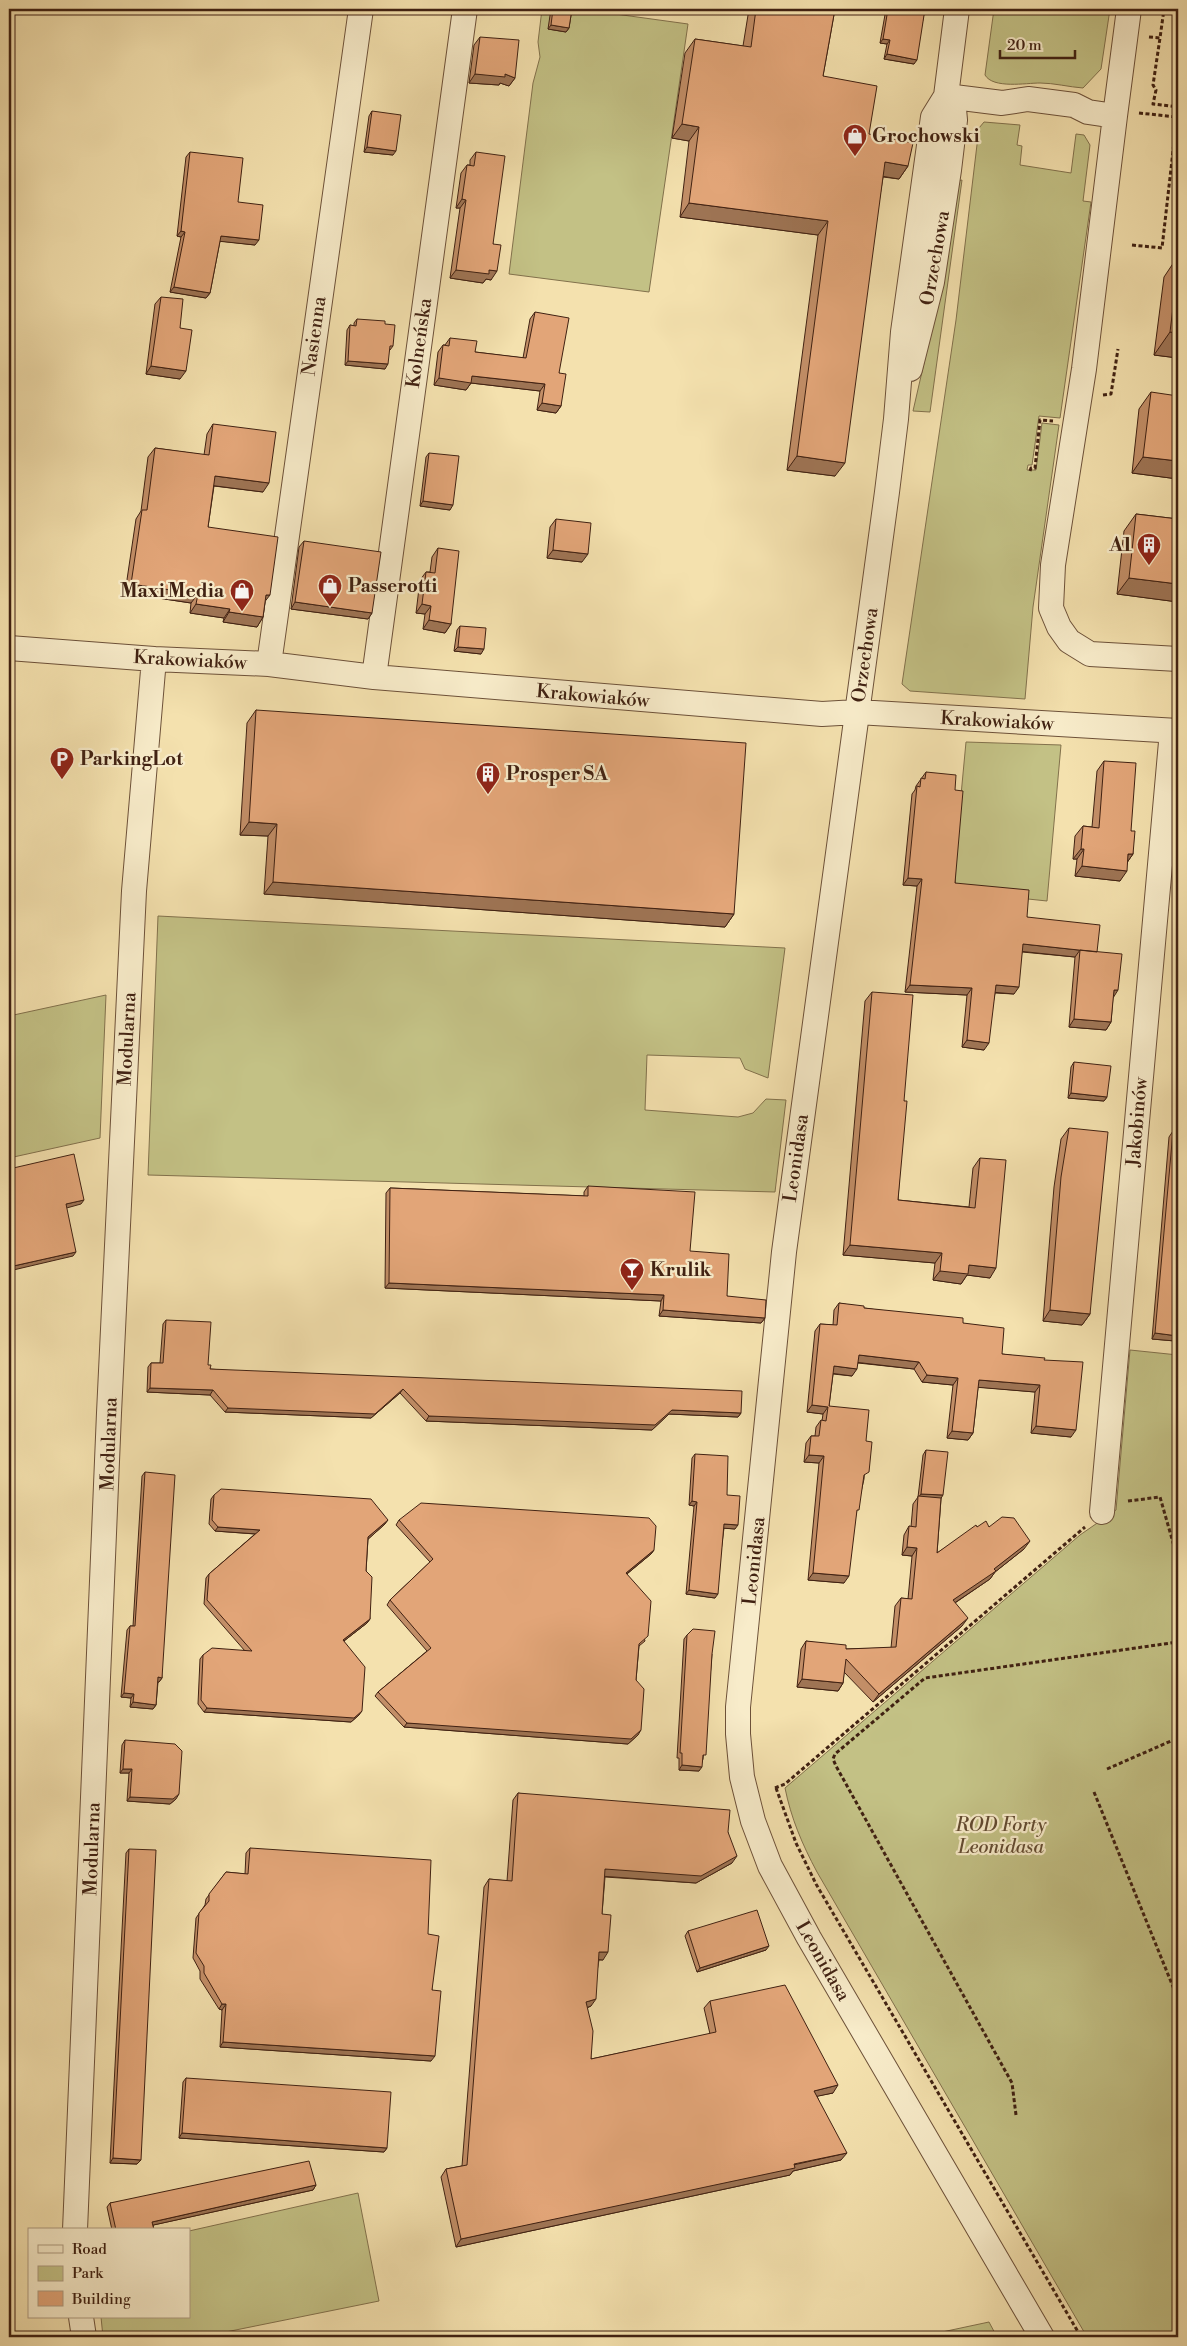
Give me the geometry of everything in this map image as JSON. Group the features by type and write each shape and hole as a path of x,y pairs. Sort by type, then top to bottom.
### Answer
{"street":[{"name":"Nasienna","path":"268,664 361,9"},
{"name":"Kolneńska","path":"374,677 465,9"},
{"name":"Orzechowa","path":"857,712 896,419 920,335 936,265 955,120 954,109 946,96 957,9"},
{"path":"1129,9 1084,369 1053,565 1051,608 1058,627 1069,641 1090,654 1178,659"},
{"path":"946,96 1002,103 1028,99 1074,105 1088,112 1115,114"},
{"name":"Krakowiaków","path":"9,648 154,659 268,664 374,677 822,714 857,712 1175,731"},
{"name":"Modularna","path":"75,2228 109,1413 134,900 154,659"},
{"name":"Leonidasa","path":"857,712 827,943 789,1205 738,1707 739,1754 747,1801 770,1866 808,1938 1042,2337"},
{"name":"Jakobinów","path":"1102,1512 1175,731"},
{"path":"81,2318 84,2337"}],"path":[{"path":"1132,245 1162,248 1178,117 1178,107 1153,104 1156,90 1153,85 1164,9"},
{"path":"1126,34 1160,38"},
{"path":"1115,114 1178,117"},
{"path":"1111,394 1118,348"},
{"path":"1030,471 1030,468 1035,468 1040,420 1052,421"},
{"path":"1125,1501 1160,1497 1178,1560"},
{"path":"747,1801 785,1784 1102,1512"},
{"path":"1016,2115 1012,2084 833,1758 835,1754 925,1678 1178,1642"},
{"path":"1107,1769 1178,1738"},
{"path":"776,1788 796,1843 816,1884 1081,2337"},
{"path":"1094,1792 1178,1998"}],"green space":[{"path":"542,9 579,9 688,24 649,292 509,274 533,83 540,57 538,42"},
{"path":"994,9 1110,9 1101,69 1083,88 1045,83 1002,84 989,79 985,75"},
{"path":"984,122 1020,125 1017,145 1022,146 1020,165 1071,173 1076,134 1084,135 1090,145 1083,201 1091,202 1060,418 1039,416 1032,465 1028,465 1027,470 1036,470 1042,423 1059,425 1033,607 1025,699 910,691 902,684 956,320 979,128"},
{"path":"962,180 930,412 913,411 938,302 957,181"},
{"path":"966,742 1061,745 1047,901 952,891"},
{"path":"158,916 785,948 768,1078 745,1069 740,1058 647,1055 645,1110 738,1117 753,1113 766,1099 786,1100 775,1192 148,1175"},
{"path":"106,995 100,1138 9,1158 9,1016"},
{"name":"ROD Forty Leonidasa","path":"1130,1350 1178,1355 1178,2337 1087,2337 817,1872 790,1810 785,1788 1080,1535 1116,1510"},
{"path":"358,2193 379,2301 201,2337 103,2337 101,2318 190,2318 190,2231"},
{"path":"989,2322 997,2337 918,2337 928,2335"}],"building":[{"path":"553,9 572,9 569,28 551,25"},
{"path":"756,9 835,9 823,76 877,86 869,134 913,143 908,166 885,162 845,463 797,456 828,221 689,203 699,127 682,124 695,39 751,47"},
{"path":"888,9 925,9 917,60 887,54 890,40 883,39"},
{"path":"480,37 519,40 515,78 505,74 505,77 475,74"},
{"path":"372,111 401,115 396,151 367,147"},
{"path":"190,152 243,158 238,202 263,205 259,240 221,236 210,293 174,287 185,232 181,231"},
{"path":"476,152 505,156 493,244 501,245 497,271 489,270 489,274 456,270 466,200 462,199 467,165 474,166"},
{"path":"1178,267 1178,333 1170,332"},
{"path":"161,297 183,299 180,328 192,330 186,371 151,366"},
{"path":"535,312 569,318 559,373 566,374 561,406 542,403 545,384 472,376 471,383 439,378 443,345 449,346 450,338 477,341 475,352 526,358"},
{"path":"357,319 385,321 385,324 395,325 393,346 390,346 388,364 348,361 350,325 356,326"},
{"path":"1151,392 1178,396 1178,461 1143,457"},
{"path":"213,424 276,432 269,483 215,476 208,527 278,537 270,595 266,595 263,617 229,612 230,609 196,604 198,594 131,584 142,510 147,510 155,448 209,455"},
{"path":"429,453 459,456 453,505 423,501"},
{"path":"1136,514 1178,519 1178,584 1129,578"},
{"path":"556,519 591,523 588,554 553,550"},
{"path":"304,541 381,552 372,613 295,602"},
{"path":"438,548 459,551 451,624 429,620 431,606 422,604 426,572 435,573"},
{"path":"460,626 486,628 484,649 458,647"},
{"name":"Prosper SA","path":"256,710 746,743 734,914 273,882 277,824 249,822"},
{"path":"1104,761 1136,763 1131,831 1135,831 1133,854 1128,854 1127,871 1082,866 1084,849 1081,849 1083,826 1099,828"},
{"path":"926,772 956,775 955,790 963,791 955,883 1029,890 1027,917 1100,925 1097,952 1023,944 1019,987 996,985 989,1043 967,1040 972,988 910,985 922,879 908,878 917,786 920,787 921,778 925,779"},
{"path":"1080,950 1122,954 1118,990 1114,990 1111,1022 1074,1019"},
{"path":"872,992 913,995 904,1101 907,1101 898,1200 975,1208 980,1158 1006,1160 996,1268 969,1265 968,1274 940,1271 942,1253 850,1245"},
{"path":"1074,1062 1111,1066 1107,1097 1071,1093"},
{"path":"1178,1114 1178,1336 1155,1333 1173,1131 1177,1131"},
{"path":"1069,1128 1108,1132 1090,1314 1050,1310 1061,1177"},
{"path":"74,1154 84,1200 66,1204 76,1252 9,1267 9,1169"},
{"path":"588,1186 695,1192 690,1251 729,1254 727,1296 766,1300 765,1318 663,1310 664,1295 389,1283 390,1188 588,1196"},
{"path":"839,1303 864,1306 864,1308 963,1318 963,1323 1004,1328 1002,1354 1045,1358 1044,1360 1083,1362 1076,1430 1036,1426 1040,1385 979,1380 973,1433 952,1431 958,1378 927,1375 919,1362 859,1355 857,1369 834,1366 829,1406 869,1410 866,1441 872,1442 869,1472 864,1475 859,1510 857,1510 849,1576 813,1573 824,1456 809,1455 811,1436 819,1436 821,1420 826,1421 828,1407 812,1405 820,1324 837,1325"},
{"path":"166,1320 211,1322 208,1365 211,1365 210,1369 742,1391 741,1413 672,1410 655,1425 429,1416 403,1389 375,1414 228,1408 213,1390 150,1388 151,1363 163,1363"},
{"path":"926,1450 948,1452 943,1495 921,1494"},
{"path":"695,1454 728,1456 727,1495 740,1496 738,1525 724,1524 718,1594 689,1590 697,1502 692,1501"},
{"path":"145,1472 175,1475 162,1678 158,1677 156,1705 133,1702 134,1694 124,1693 130,1626 135,1626"},
{"path":"221,1489 371,1499 388,1520 368,1537 366,1571 372,1577 370,1619 343,1640 365,1667 362,1711 354,1718 207,1708 201,1700 203,1655 212,1648 252,1651 207,1600 209,1574 260,1530 218,1527 212,1520 214,1495"},
{"path":"918,1496 941,1498 937,1553 976,1525 977,1527 986,1521 989,1527 1002,1517 1014,1518 1030,1541 994,1569 996,1571 953,1600 968,1618 879,1694 846,1659 843,1683 802,1679 806,1641 846,1645 846,1649 896,1647 901,1598 912,1599 917,1548 907,1547 909,1526 916,1527"},
{"path":"421,1503 649,1518 656,1526 654,1550 626,1573 651,1601 648,1636 639,1644 636,1680 644,1689 641,1730 631,1739 407,1723 378,1692 431,1648 390,1600 433,1559 399,1520"},
{"path":"693,1629 715,1631 706,1755 703,1755 702,1767 682,1765 682,1753 680,1753 687,1635"},
{"path":"125,1740 175,1744 182,1751 179,1794 173,1799 130,1797 132,1769 123,1769"},
{"path":"518,1793 730,1810 728,1832 737,1856 701,1876 605,1869 602,1914 611,1915 608,1952 599,1952 596,1999 586,2002 593,2031 591,2059 716,2032 710,2001 785,1985 838,2085 814,2091 847,2153 794,2164 795,2168 461,2239 446,2169 467,2165 489,1879 512,1881"},
{"path":"250,1848 431,1860 428,1934 439,1936 432,1990 441,1991 435,2056 223,2042 226,2004 222,2004 204,1973 204,1966 196,1953 199,1913 209,1901 209,1894 226,1872 248,1874"},
{"path":"129,1849 156,1850 141,2160 113,2158"},
{"path":"757,1910 769,1946 700,1968 688,1931"},
{"path":"186,2078 391,2092 387,2148 182,2133"},
{"path":"309,2161 316,2185 152,2222 154,2228 116,2228 110,2203"}],"place":[{"name":"Grochowski","path":"855,157"},
{"name":"A1","path":"1149,566"},
{"name":"Passerotti","path":"330,607"},
{"name":"Maxi Media","path":"242,612"},
{"name":"ParkingLot","path":"62,780"},
{"name":"Prosper SA","path":"488,795"},
{"name":"Krulik","path":"632,1291"}]}
